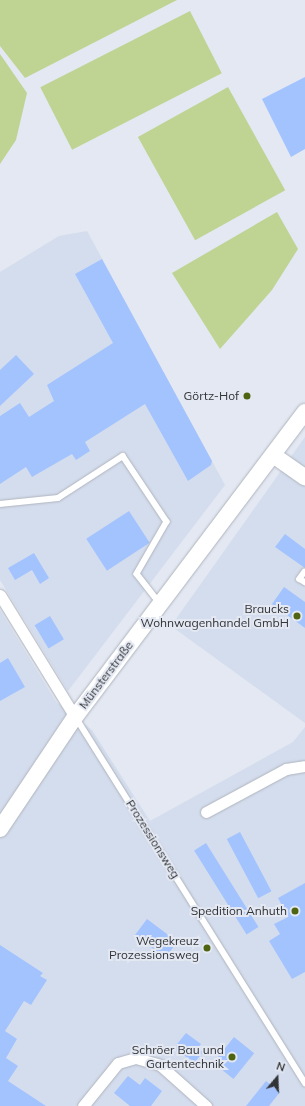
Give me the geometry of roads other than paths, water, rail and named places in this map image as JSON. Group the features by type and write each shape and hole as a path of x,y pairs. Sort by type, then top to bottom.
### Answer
{"main road":[{"name":"Münsterstraße","path":"0,829 75,717 305,412"},
{"path":"273,455 305,477"}],"street":[{"name":"Prozessionsweg","path":"0,595 75,717"},
{"path":"206,812 286,769 305,765"},
{"path":"83,1106 118,1063 136,1058 160,1065 206,1106"}],"lane":[{"path":"0,504 58,498 123,456 166,522 137,574 160,603"},
{"path":"305,572 300,579 305,582"},
{"name":"Prozessionsweg","path":"75,717 305,1083"}],"place":[{"name":"Görtz-Hof","path":"247,396"},
{"name":"Braucks Wohnwagenhandel GmbH","path":"297,616"},
{"name":"Spedition Anhuth","path":"295,911"},
{"name":"Wegekreuz Prozessionsweg","path":"207,948"},
{"name":"Schröer Bau und Gartentechnik","path":"232,1057"}]}
